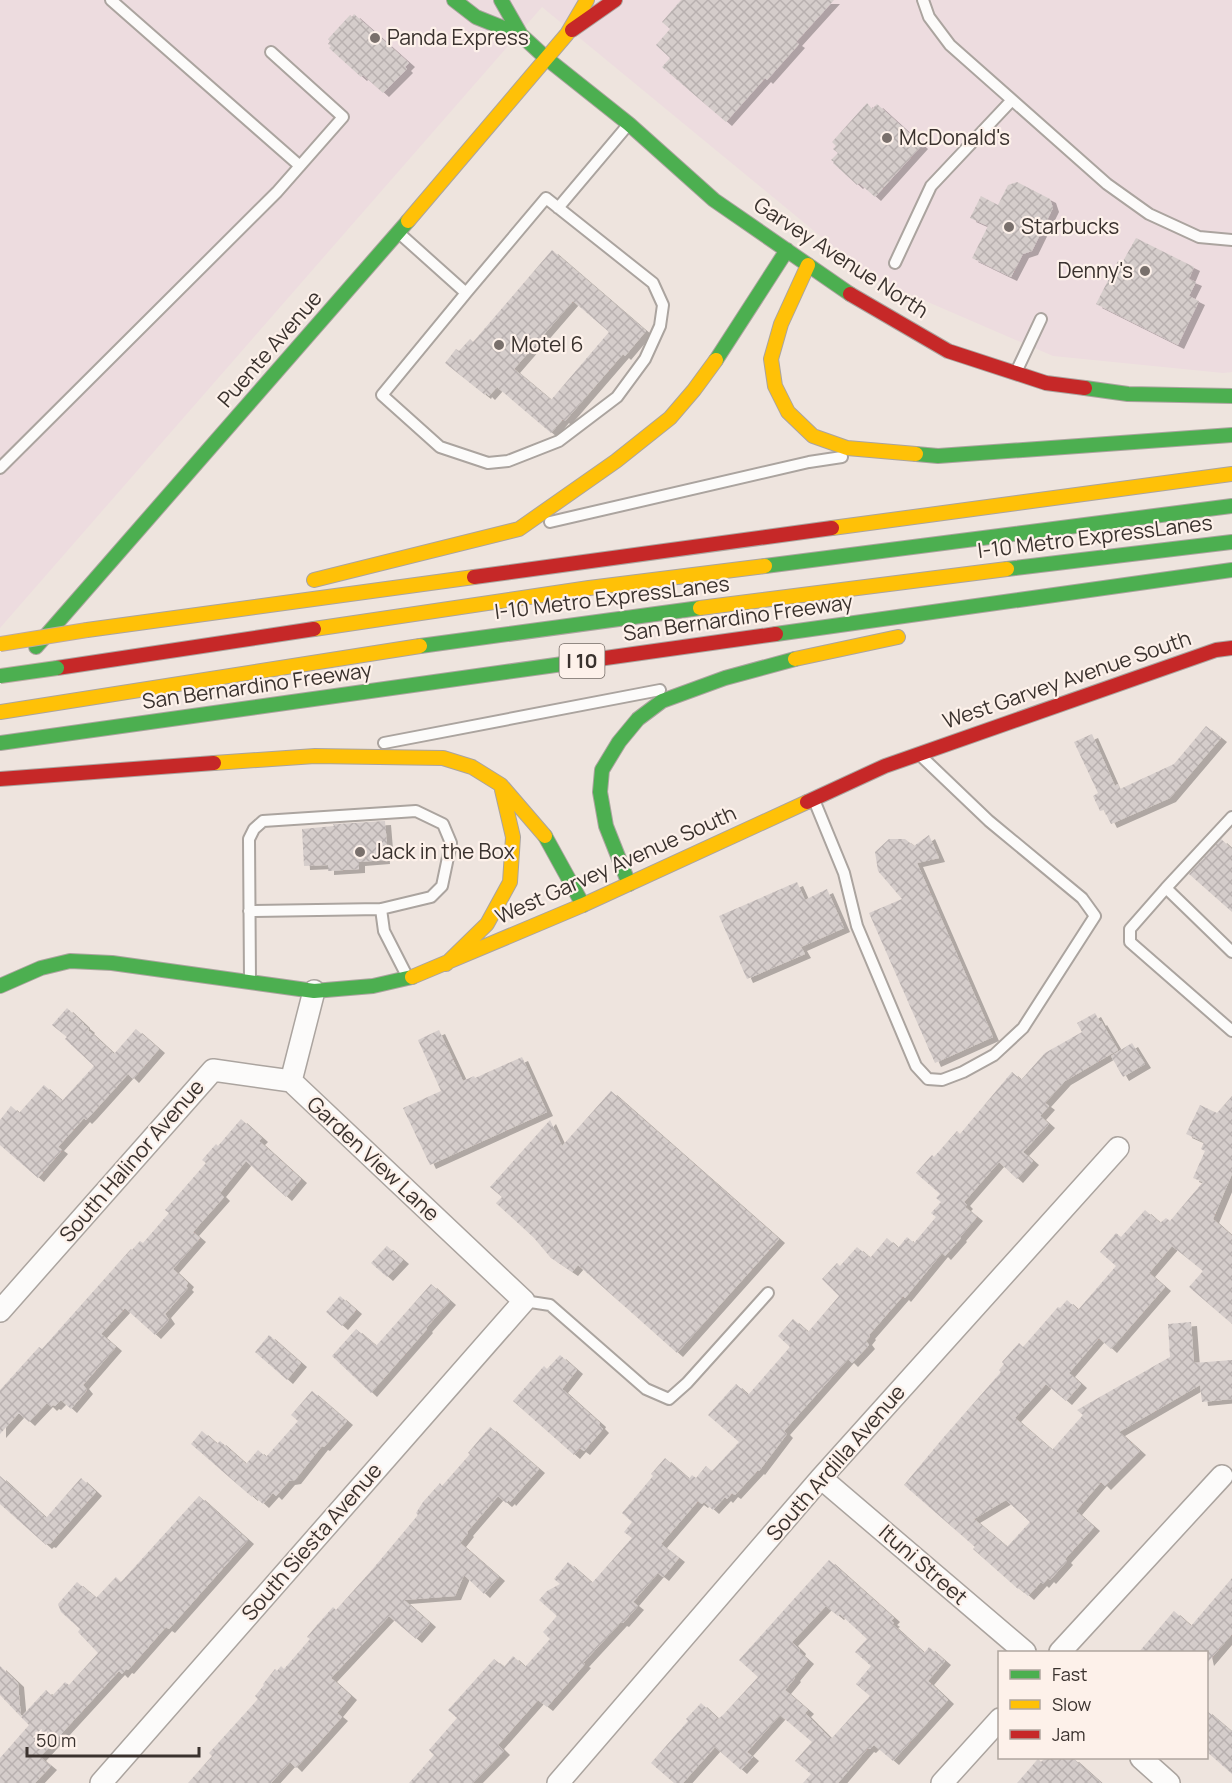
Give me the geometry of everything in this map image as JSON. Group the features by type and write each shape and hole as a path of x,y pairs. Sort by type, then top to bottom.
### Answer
{"main road":[{"path":"454,0 476,17 521,35"},
{"path":"501,0 521,35"},
{"name":"Puente Avenue","path":"0,688 399,232 567,33 587,0"},
{"name":"Puente Avenue","path":"567,33 615,0"},
{"name":"Garvey Avenue North","path":"521,35 546,58 629,124 714,200 853,296 948,351 1046,383 1128,394 1232,396"},
{"path":"306,581 519,529 616,461 670,418 717,358 787,250"},
{"path":"808,265 780,324 771,359 775,386 788,412 813,436 847,448 938,456 1232,435"},
{"path":"0,644 87,630 1232,474"},
{"name":"I-10 Metro ExpressLanes","path":"0,676 589,588 1232,506"},
{"name":"I-10 Metro ExpressLanes","path":"0,712 479,637 1232,542"},
{"name":"San Bernardino Freeway","path":"0,743 1232,570"},
{"path":"981,619 1164,580"},
{"path":"87,630 248,594"},
{"path":"629,884 606,826 600,792 602,770 638,719 662,701 725,678 787,661 913,634"},
{"name":"West Garvey Avenue South","path":"0,986 41,968 70,961 112,963 314,991 384,986 446,964 583,905 885,766 1216,650 1232,648"},
{"path":"1216,650 1232,664"},
{"path":"0,778 315,756 444,758 472,767 501,785 548,839 583,905"},
{"path":"446,964 487,924 510,882 513,837 501,785"}],"street":[{"name":"Garden View Lane","path":"314,991 291,1081 524,1301"},
{"name":"South Halinor Avenue","path":"0,1311 213,1070 291,1081"},
{"name":"South Ardilla Avenue","path":"558,1783 822,1478 1118,1148"},
{"name":"South Siesta Avenue","path":"101,1783 524,1301"},
{"path":"1062,1651 1222,1476"},
{"name":"Ituni Street","path":"822,1478 1023,1651"},
{"path":"942,1783 998,1720"},
{"path":"1142,1759 1169,1783"}],"lane":[{"path":"111,0 300,166"},
{"path":"922,0 929,17 950,45 1107,184 1149,214 1198,237 1232,240"},
{"path":"0,468 277,192 343,117 271,52"},
{"path":"896,262 931,186 1012,100"},
{"path":"558,208 629,124"},
{"path":"546,198 653,283 663,305 660,326 645,359 617,397 559,441 508,461 488,463 440,447 382,395 466,293 546,198"},
{"path":"399,232 466,293"},
{"path":"1015,373 1041,319"},
{"path":"519,529 809,462 881,452"},
{"path":"315,756 725,678"},
{"path":"814,799 844,873 857,926 915,1066 928,1079 942,1080 963,1072 994,1055 1023,1028 1095,916 1082,898 988,821 919,754"},
{"path":"249,911 381,909 431,897 442,886 451,843 442,824 416,811 263,821 254,829 249,839 249,911 250,982"},
{"path":"1232,817 1130,929 1130,942 1232,1031"},
{"path":"1166,888 1232,952"},
{"path":"381,909 384,931 408,979"},
{"path":"524,1301 550,1305 645,1389 669,1399 687,1383 768,1293"}],"shaded area":[{"path":"0,0 1232,0 1232,372 1053,356 870,277 542,7 0,628"}],"building":[{"path":"681,0 834,0 796,42 799,44 726,122 662,67 670,58 656,45 670,29 662,22"},
{"path":"354,14 409,63 405,67 407,69 383,93 329,48 331,46 328,44 330,41 328,39 350,15 352,17"},
{"path":"867,103 872,109 877,104 922,145 875,197 859,183 857,185 831,160 838,153 833,149 836,146 832,142"},
{"path":"1017,182 1050,199 1053,208 1032,251 1023,254 1011,277 972,258 988,226 970,218 981,196 998,205 1008,185"},
{"path":"1136,238 1194,267 1189,279 1196,282 1189,296 1199,301 1178,345 1096,304 1118,261 1122,263"},
{"name":"Motel 6","path":"552,250 646,331 565,421 563,419 551,433 497,387 489,396 486,393 485,395 445,363 456,349 459,351 470,339 473,342","holes":["573,301 609,332 551,400 514,369"]},
{"path":"1206,726 1221,738 1170,798 1111,824 1104,810 1100,811 1093,796 1098,793 1074,742 1092,734 1115,786 1118,784 1120,789 1174,764"},
{"path":"385,821 387,845 383,845 384,860 359,862 359,869 328,871 328,865 304,866 302,829 334,826 333,824"},
{"path":"929,835 939,858 917,863 993,1037 935,1063 869,913 902,899 878,871 875,852 889,839 905,839 914,846"},
{"path":"1221,839 1232,849 1232,912 1189,874"},
{"path":"797,882 805,900 827,889 844,928 801,947 805,954 747,979 719,916"},
{"path":"67,1008 114,1054 136,1029 159,1049 133,1079 128,1074 86,1120 84,1118 58,1147 62,1150 38,1178 0,1145 0,1120 11,1106 19,1113 44,1085 62,1101 94,1066 65,1039 67,1037 52,1025"},
{"path":"1095,1013 1118,1050 1065,1081 1045,1103 1049,1106 1040,1116 1049,1124 1023,1152 1033,1161 1017,1179 999,1162 964,1202 967,1205 965,1207 977,1217 961,1238 945,1256 942,1253 905,1298 903,1296 869,1335 866,1341 869,1345 852,1363 848,1359 784,1431 787,1434 759,1471 735,1495 732,1493 727,1499 725,1497 713,1510 704,1502 702,1504 698,1501 661,1544 679,1558 663,1577 658,1573 633,1602 638,1606 583,1663 585,1664 547,1707 538,1700 498,1745 504,1751 473,1783 409,1783 434,1755 429,1750 457,1718 448,1710 494,1659 504,1667 513,1656 525,1667 550,1639 543,1632 557,1616 539,1600 547,1591 560,1584 554,1579 568,1562 592,1583 632,1538 624,1532 632,1522 622,1513 665,1458 689,1479 692,1475 696,1478 706,1466 712,1471 739,1442 708,1415 736,1384 748,1395 790,1347 778,1336 793,1319 808,1332 839,1296 822,1279 837,1263 840,1266 857,1247 870,1258 887,1238 898,1248 907,1237 914,1243 936,1217 931,1213 941,1202 936,1198 940,1194 916,1173 957,1131 960,1134 1012,1072 1021,1080 1045,1053 1082,1032 1077,1023"},
{"path":"439,1030 463,1081 522,1057 547,1112 430,1165 403,1108 441,1091 418,1040"},
{"path":"1132,1043 1145,1064 1123,1077 1111,1056"},
{"path":"611,1091 779,1239 677,1353 578,1265 572,1272 551,1258 534,1238 496,1203 502,1197 490,1187 550,1120 562,1146"},
{"path":"1232,1096 1232,1174 1213,1219 1232,1236 1232,1324 1189,1287 1203,1271 1172,1246 1149,1273 1165,1287 1111,1349 1099,1338 1069,1373 1081,1384 1066,1401 1046,1384 1015,1418 1052,1450 1083,1415 1077,1410 1170,1357 1168,1324 1191,1322 1194,1363 1232,1360 1232,1399 1202,1402 1200,1385 1119,1432 1140,1451 1105,1486 1101,1482 1076,1511 1094,1527 1065,1559 1067,1561 1050,1580 1048,1578 1043,1584 1041,1582 1028,1596 904,1485 1001,1372 999,1370 1004,1364 1002,1362 1019,1343 1023,1347 1067,1300 1078,1310 1116,1266 1100,1252 1116,1233 1121,1237 1145,1210 1160,1223 1166,1218 1170,1221 1203,1182 1193,1178 1205,1151 1201,1149 1204,1142 1186,1134 1200,1105 1217,1113","holes":["1006,1500 1030,1522 1007,1547 974,1519"]},
{"path":"241,1119 262,1138 259,1141 301,1179 286,1197 246,1161 220,1193 224,1197 193,1232 200,1238 173,1269 188,1283 186,1286 188,1288 165,1314 169,1320 155,1335 125,1308 101,1334 116,1347 83,1385 87,1390 71,1409 61,1400 51,1407 47,1403 29,1422 18,1414 0,1434 0,1390 39,1347 42,1349 131,1249 140,1241 143,1243 169,1213 165,1210 206,1163 202,1160 216,1144 218,1146"},
{"path":"387,1246 403,1260 387,1277 371,1263"},
{"path":"431,1284 450,1301 371,1393 332,1356 356,1329 376,1346"},
{"path":"340,1296 356,1310 342,1326 326,1312"},
{"path":"269,1335 301,1363 287,1380 255,1352"},
{"path":"560,1355 577,1370 562,1389 600,1423 603,1429 584,1451 580,1448 574,1455 513,1401 544,1366 547,1369"},
{"path":"312,1391 347,1421 324,1447 322,1446 295,1480 289,1481 276,1496 273,1493 263,1504 191,1444 202,1431 217,1444 220,1441 246,1464 258,1450 266,1457 298,1421 291,1415"},
{"path":"490,1427 539,1469 510,1502 509,1500 506,1503 498,1496 460,1543 499,1577 484,1594 464,1575 455,1596 404,1600 430,1623 416,1639 389,1616 331,1678 351,1696 337,1713 342,1717 296,1768 290,1762 271,1783 188,1783 212,1756 209,1753 258,1699 255,1696 275,1669 277,1671 281,1666 284,1669 310,1639 307,1637 317,1625 333,1607 336,1610 371,1571 418,1515 416,1513 423,1502 440,1483 442,1486"},
{"path":"0,1476 46,1518 81,1478 96,1492 50,1544 46,1545 0,1504"},
{"path":"199,1496 248,1540 169,1629 166,1627 128,1670 126,1669 122,1674 119,1671 40,1757 51,1766 35,1783 0,1783 0,1758 29,1725 21,1717 46,1690 52,1696 65,1682 69,1685 98,1653 78,1632 80,1629 61,1612 58,1604 77,1582 96,1598 116,1577 121,1582"},
{"path":"829,1560 894,1618 891,1621 894,1623 892,1624 924,1653 929,1647 945,1661 928,1681 948,1700 893,1761 874,1745 868,1748 838,1783 803,1783 811,1774 795,1761 812,1742 780,1715 747,1752 753,1757 741,1770 715,1747 683,1783 674,1783 651,1763 701,1703 718,1719 758,1677 739,1660","holes":["826,1606 838,1616 840,1614 867,1639 855,1652 871,1666 856,1684 870,1696 831,1739 805,1713 808,1710 785,1690 808,1660 792,1642"]},
{"path":"1232,1578 1232,1634 1208,1662 1208,1651 1140,1651 1174,1611 1191,1626"},
{"path":"0,1666 18,1683 21,1717 0,1695"},
{"path":"1208,1712 1232,1732 1232,1774 1208,1753"},
{"path":"1038,1759 1041,1762 1044,1759 1074,1759 1101,1783 1017,1783"}],"traffic: fast":[{"path":"454,0 476,17 521,35"},
{"path":"501,0 521,35 546,58 629,124 714,200 850,294"},
{"path":"36,647 408,221"},
{"path":"716,360 787,250"},
{"path":"1085,388 1128,394 1232,396"},
{"path":"916,454 938,456 1232,435"},
{"path":"765,566 1232,506"},
{"path":"1007,569 1232,542"},
{"path":"776,634 1232,570"},
{"path":"420,646 700,608"},
{"path":"629,884 606,826 600,792 602,770 619,742 638,719 662,701 725,678 795,659"},
{"path":"0,743 570,663"},
{"path":"0,676 57,668"},
{"path":"545,836 583,905"},
{"path":"0,986 41,968 70,961 112,963 314,991 373,986 412,977"}],"traffic: slow":[{"path":"408,221 567,34 587,0"},
{"path":"808,265 781,324 771,359 775,386 788,412 813,436 847,448 916,454"},
{"path":"314,580 519,529 616,461 670,418 716,360"},
{"path":"832,528 1232,474"},
{"path":"314,629 589,588 765,566"},
{"path":"700,608 1007,569"},
{"path":"87,630 474,577"},
{"path":"0,644 87,630"},
{"path":"795,659 898,637"},
{"path":"0,712 420,646"},
{"path":"214,763 315,756 443,758 472,767 501,785 545,836"},
{"path":"446,964 487,924 510,882 513,837 502,790"},
{"path":"412,977 583,905 807,802"}],"traffic: jam":[{"path":"572,30 615,0"},
{"path":"850,294 948,351 1046,383 1085,388"},
{"path":"474,577 832,528"},
{"path":"57,668 314,629"},
{"path":"570,663 776,634"},
{"path":"807,802 885,766 1216,650 1232,648"},
{"path":"0,779 214,763"}],"place":[{"name":"Panda Express","path":"375,38"},
{"name":"McDonald's","path":"887,138"},
{"name":"Starbucks","path":"1009,227"},
{"name":"Denny's","path":"1145,271"},
{"name":"Motel 6","path":"499,345"},
{"name":"Jack in the Box","path":"360,852"}]}
